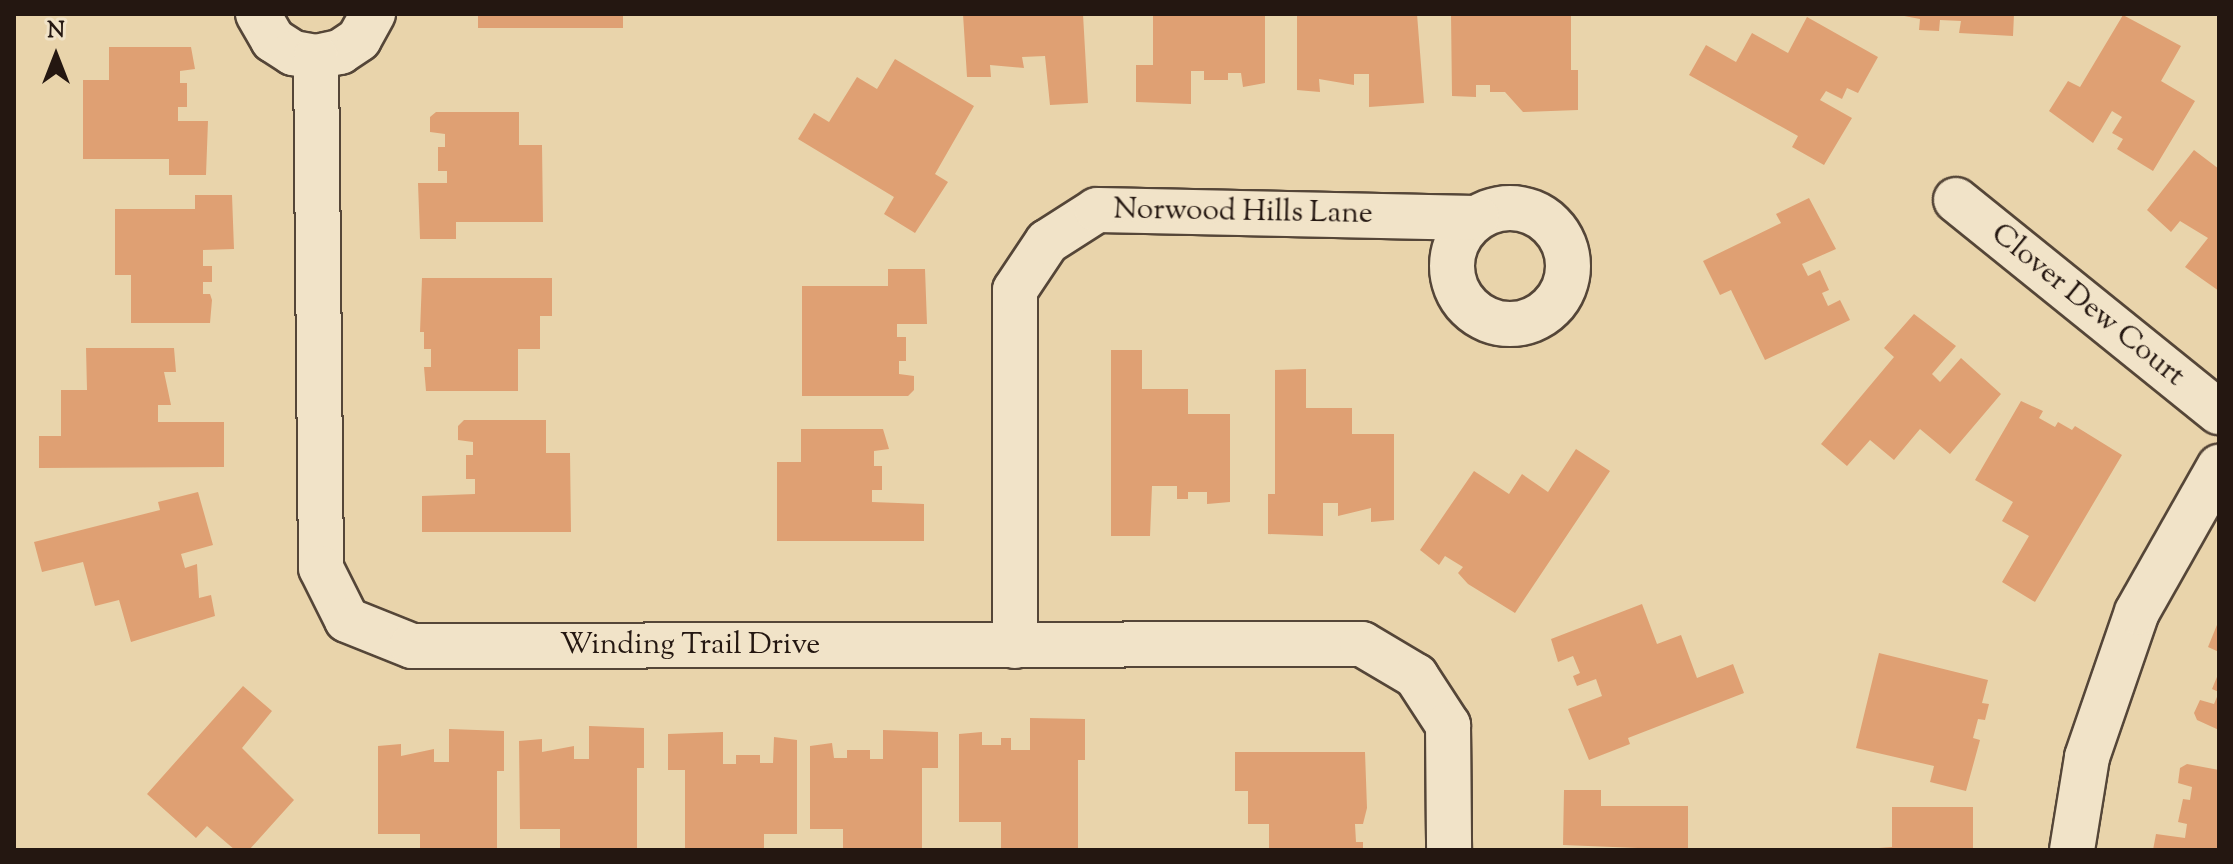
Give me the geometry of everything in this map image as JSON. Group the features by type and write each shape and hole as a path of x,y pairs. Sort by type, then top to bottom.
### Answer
{"street":[{"path":"258,14 273,40 293,53 316,57 340,52 359,39 373,14"},
{"name":"Winding Trail Drive","path":"316,57 321,568 347,620 412,646 1362,644 1416,676 1448,725 1449,850"},
{"name":"Clover Dew Court","path":"1956,200 2219,412"},
{"name":"Norwood Hills Lane","path":"1015,646 1015,290 1047,242 1097,210 1477,218"},
{"path":"2072,850 2087,757 2137,612 2219,467"}],"building":[{"path":"478,14 623,14 623,28 478,28"},
{"path":"963,14 1083,14 1088,103 1050,105 1045,56 1022,57 1024,68 990,65 991,77 967,77"},
{"path":"1153,14 1265,14 1265,83 1243,87 1241,73 1228,73 1228,80 1204,80 1204,71 1191,71 1191,104 1136,102 1136,65 1153,65"},
{"path":"1297,14 1417,14 1424,103 1369,107 1369,74 1354,74 1354,85 1319,79 1320,92 1297,90"},
{"path":"1451,14 1571,14 1571,70 1578,70 1578,110 1523,112 1505,92 1490,92 1490,85 1476,85 1476,97 1452,96"},
{"path":"1894,14 2014,14 2013,36 1959,33 1961,21 1940,20 1939,31 1919,30 1920,19"},
{"path":"2123,15 2181,46 2161,81 2195,101 2153,171 2117,149 2123,139 2112,133 2122,117 2112,111 2093,143 2049,111 2068,81 2080,87"},
{"path":"1807,17 1878,57 1858,93 1847,88 1842,99 1826,91 1820,100 1852,118 1824,165 1792,147 1798,136 1689,75 1706,45 1736,62 1752,33 1788,53"},
{"path":"109,47 191,47 195,69 180,71 180,83 187,83 187,107 178,107 178,121 208,121 206,175 169,175 169,159 83,159 83,80 109,80"},
{"path":"895,59 974,106 935,174 948,182 915,233 884,214 894,197 798,139 814,113 829,122 857,77 877,89"},
{"path":"436,112 519,112 519,145 542,145 543,222 456,222 456,239 420,239 418,183 447,183 447,171 438,171 438,147 445,147 445,134 430,132 430,117"},
{"path":"2194,150 2219,169 2219,291 2185,267 2208,238 2180,221 2171,232 2147,210"},
{"path":"195,195 232,195 234,249 203,250 203,266 212,266 212,282 203,282 203,294 210,294 212,300 210,323 131,323 131,275 115,275 115,209 195,209"},
{"path":"1809,198 1836,249 1802,264 1808,276 1820,270 1829,290 1822,293 1828,306 1840,300 1850,320 1765,360 1731,290 1720,295 1703,261 1781,223 1776,214"},
{"path":"888,269 925,269 927,324 897,324 897,337 906,337 906,361 899,361 899,374 914,376 914,390 908,396 802,396 802,286 888,286"},
{"path":"422,278 552,278 552,316 540,316 540,349 518,349 518,391 426,391 424,367 431,367 431,349 424,349 424,332 420,332"},
{"path":"1914,314 1956,346 1932,374 1940,382 1961,358 2001,394 1950,454 1920,429 1894,460 1870,440 1847,466 1821,444 1894,357 1884,348"},
{"path":"86,348 174,348 176,372 164,372 171,405 158,405 158,422 224,422 224,467 39,468 39,436 61,436 61,390 87,390"},
{"path":"1111,350 1142,350 1142,389 1188,389 1188,414 1230,414 1230,502 1207,504 1207,492 1188,492 1188,499 1177,499 1177,486 1152,486 1150,536 1111,536"},
{"path":"1306,369 1306,408 1352,408 1352,434 1394,434 1394,520 1371,522 1371,508 1338,516 1338,503 1323,503 1323,536 1268,534 1268,494 1275,494 1275,370"},
{"path":"2021,401 2043,411 2039,418 2055,427 2058,422 2072,430 2075,426 2122,455 2035,602 2002,582 2029,536 2002,521 2013,502 1975,480"},
{"path":"464,420 546,420 546,453 570,453 571,532 422,532 422,496 475,494 475,479 466,479 466,455 473,455 473,442 458,440 458,426"},
{"path":"801,429 883,429 889,449 874,451 874,466 882,466 882,490 872,490 872,502 924,504 924,541 777,541 777,462 801,462"},
{"path":"1576,449 1610,471 1515,613 1468,584 1458,573 1463,567 1445,556 1439,565 1420,550 1474,471 1509,494 1522,474 1548,492"},
{"path":"198,492 213,545 181,554 185,568 197,564 199,598 211,595 215,616 131,642 119,600 95,606 83,562 42,572 34,542 160,510 158,502"},
{"path":"1642,604 1657,644 1681,635 1697,678 1733,664 1744,693 1628,738 1630,744 1589,760 1568,709 1602,696 1596,679 1577,686 1573,676 1580,673 1573,656 1558,662 1551,639"},
{"path":"2219,620 2219,652 2208,647"},
{"path":"1879,653 1988,680 1982,703 1989,704 1985,720 1978,719 1973,738 1980,740 1966,791 1930,782 1934,766 1856,748"},
{"path":"2219,672 2219,692 2212,689"},
{"path":"243,686 272,711 242,748 294,800 249,850 235,850 207,826 196,838 147,794"},
{"path":"2219,692 2219,730 2197,720 2194,713 2200,700 2214,704"},
{"path":"1030,718 1085,719 1085,760 1078,760 1078,850 1001,848 1001,822 959,822 959,734 982,732 982,745 1001,745 1001,738 1011,738 1011,750 1030,750"},
{"path":"589,726 644,728 644,768 637,768 637,850 560,850 560,829 520,829 519,741 542,739 542,752 574,746 574,759 589,759"},
{"path":"449,729 504,731 504,771 497,771 497,850 420,850 420,834 378,834 378,746 401,744 401,756 434,749 434,762 449,762"},
{"path":"883,730 938,732 938,768 922,768 922,850 843,850 843,829 810,829 810,746 832,743 834,758 847,758 847,750 870,750 870,759 883,759"},
{"path":"723,732 723,764 736,764 736,755 760,755 760,763 773,763 774,737 797,740 797,834 764,834 764,850 685,850 685,770 668,770 668,734"},
{"path":"1235,752 1365,752 1367,808 1363,824 1355,824 1356,842 1363,842 1363,850 1269,850 1269,824 1248,824 1248,791 1235,791"},
{"path":"2187,764 2219,770 2219,850 2153,850 2156,834 2185,838 2187,824 2178,822 2183,799 2190,800 2192,787 2178,783 2180,768"},
{"path":"1564,790 1601,790 1601,806 1688,806 1688,850 1563,845"},
{"path":"1892,807 1973,807 1973,849 1852,850 1892,847"}]}
